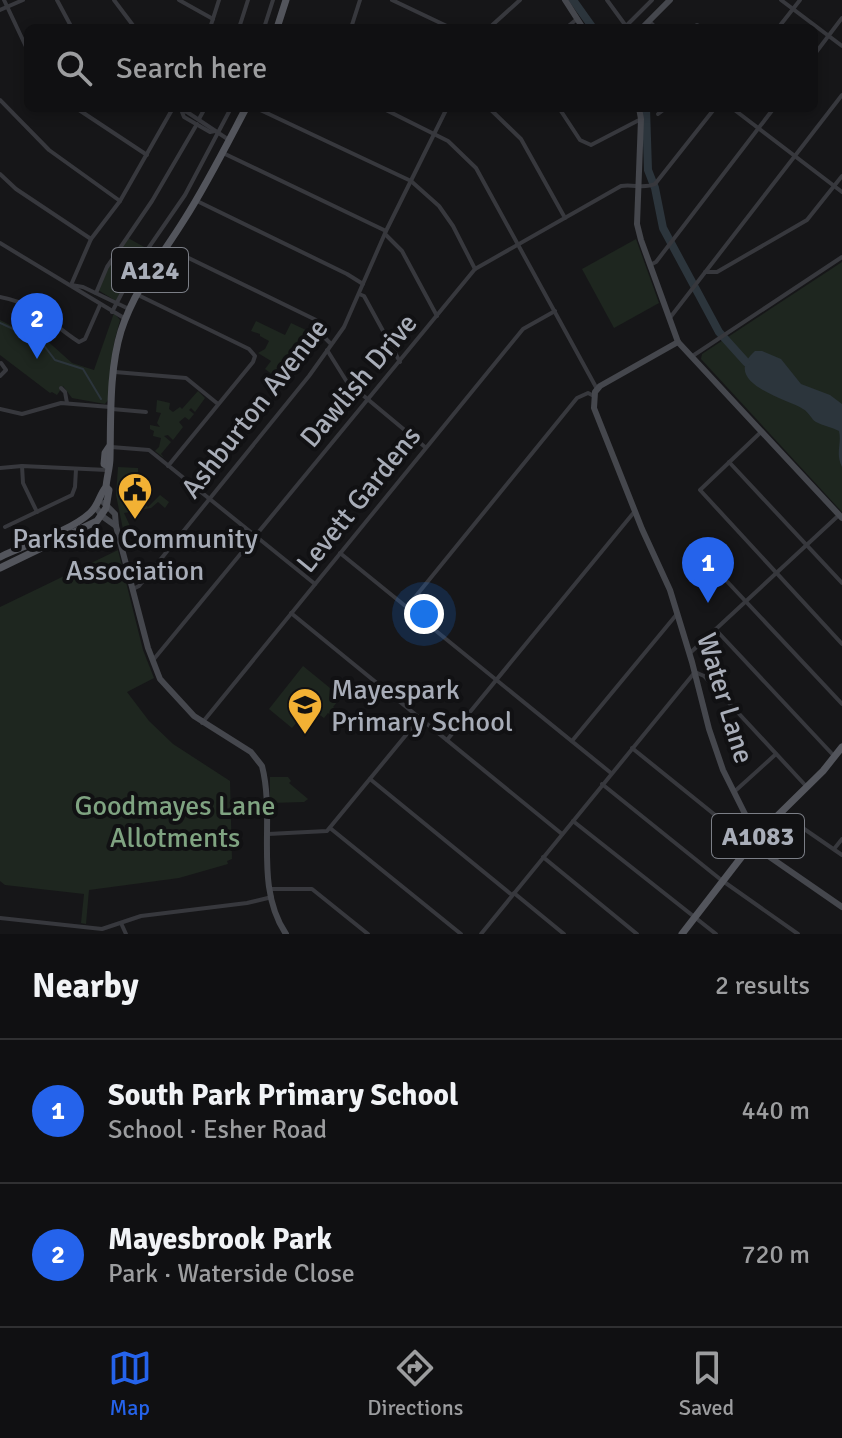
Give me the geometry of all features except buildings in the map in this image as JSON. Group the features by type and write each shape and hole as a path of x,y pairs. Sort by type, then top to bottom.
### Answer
{"main road":[{"path":"278,24 286,0"},
{"name":"A124","path":"97,505 106,487 118,343 129,309 196,201 244,112"},
{"name":"A124","path":"102,516 109,490 106,487"},
{"path":"0,568 74,523 97,505"},
{"path":"0,557 102,516"},
{"name":"A1083","path":"682,934 760,833 842,747"}],"street":[{"path":"4,0 24,43"},
{"path":"0,10 23,0"},
{"path":"57,0 70,24"},
{"path":"114,0 132,24"},
{"path":"179,0 213,19"},
{"path":"211,24 219,0"},
{"path":"240,24 248,0"},
{"path":"265,24 273,0"},
{"path":"352,24 360,0"},
{"path":"392,0 443,24"},
{"path":"493,24 520,0"},
{"path":"565,0 580,24"},
{"path":"607,0 625,24"},
{"path":"781,0 813,24"},
{"path":"781,24 800,0"},
{"path":"630,24 650,1"},
{"path":"646,24 667,1"},
{"path":"818,50 842,18"},
{"path":"571,24 577,19"},
{"path":"649,21 652,24"},
{"path":"818,28 842,46"},
{"path":"669,319 842,95"},
{"path":"0,100 49,150 120,201"},
{"path":"82,112 147,155"},
{"path":"71,285 91,239 120,201 172,112"},
{"path":"182,112 210,132 217,132 229,140"},
{"path":"96,293 107,267 152,201 203,112"},
{"path":"112,312 136,266 185,195 229,112"},
{"path":"264,112 411,181 439,206 475,269"},
{"path":"390,112 434,133 459,150 476,168 596,392"},
{"name":"Ashburton Avenue","path":"133,589 139,586 209,500 344,327 385,232 445,112"},
{"path":"493,112 521,139 565,218"},
{"path":"562,112 580,140 591,145 641,119"},
{"path":"640,112 637,224 678,342 841,517 690,653"},
{"name":"Dawlish Drive","path":"151,660 158,656 475,269 621,186 654,185 712,112"},
{"path":"737,112 842,192"},
{"path":"650,265 656,262 771,112"},
{"path":"223,153 385,232 402,251 437,316"},
{"path":"0,174 16,189 91,239"},
{"path":"705,272 717,272 807,220 842,176"},
{"path":"196,201 363,284"},
{"path":"0,243 126,318"},
{"path":"166,247 316,320 331,344"},
{"path":"691,357 842,257"},
{"path":"71,285 78,285 129,309"},
{"path":"136,294 253,352 253,362 168,466"},
{"path":"359,294 364,296 400,362"},
{"path":"0,297 39,310 79,342 85,339 100,305"},
{"name":"Levett Gardens","path":"202,723 523,329 555,311"},
{"path":"407,607 577,398 596,392 678,342"},
{"path":"327,350 347,382 425,447"},
{"path":"0,376 6,370 1,363"},
{"path":"115,372 186,378 218,404"},
{"path":"61,388 67,403"},
{"name":"Water Lane","path":"596,392 594,408 677,614 709,729 734,792 749,822 760,833"},
{"path":"0,409 22,414 67,403 146,412"},
{"path":"762,431 700,490 842,644"},
{"path":"109,447 149,450 315,584"},
{"path":"729,462 842,583"},
{"path":"22,466 23,483 37,512"},
{"path":"0,468 107,468"},
{"path":"5,527 72,495 76,469"},
{"path":"116,526 102,516 97,505 107,504 115,514 151,660 168,690 202,723 259,760 264,775 267,857 272,893 277,919 286,934"},
{"path":"447,740 635,511"},
{"path":"340,553 611,773"},
{"path":"706,559 842,704"},
{"path":"291,613 562,834"},
{"path":"572,741 677,614"},
{"path":"716,630 835,757"},
{"path":"491,934 483,932 695,672 704,676 807,787"},
{"path":"266,834 323,833 330,828 420,718"},
{"path":"632,748 751,844 842,907"},
{"path":"734,792 776,754"},
{"path":"370,779 564,934"},
{"path":"602,784 722,881 798,934"},
{"path":"781,813 842,855"},
{"path":"573,821 716,934"},
{"path":"330,828 461,934"},
{"path":"834,849 842,839"},
{"path":"543,857 637,934"},
{"path":"0,918 102,929 141,916 247,903 272,893 312,889 368,934"},
{"path":"121,923 126,934"}],"green space":[{"path":"128,238 146,248 128,273 116,301 98,290 109,266"},
{"path":"636,239 659,303 614,328 582,269"},
{"path":"842,262 842,512 701,359 702,354"},
{"path":"114,313 120,320 105,404 72,398 63,386 57,395 50,393 0,355 0,320 18,329 25,321 72,363 94,370"},
{"path":"256,321 285,335 291,323 308,331 301,340 313,348 305,354 295,347 273,375 265,369 271,361 258,353 265,349 269,341 251,331"},
{"path":"198,391 205,398 195,412 191,408 189,410 194,414 189,420 185,417 179,422 183,427 173,440 168,435 164,436 171,442 161,454 164,458 155,451 161,438 153,436 154,431 150,429 150,425 160,427 157,423 161,413 156,412 157,400 170,403 169,409 173,412 180,407 182,409"},
{"path":"118,467 138,468 138,477 142,477 141,486 134,495 148,507 160,495 169,502 165,508 158,502 151,508 124,513 130,526 127,527 128,536 125,539 116,495"},
{"name":"Goodmayes Lane Allotments","path":"118,550 143,650 154,678 127,692 149,721 173,744 230,781 232,859 227,861 228,864 179,878 89,890 86,924 81,923 84,894 5,885 0,881 0,607"},
{"path":"303,666 341,697 333,707 338,711 333,717 328,713 324,718 317,713 308,724 297,722 292,728 269,709"},
{"path":"270,777 288,777 289,783 308,799 304,802 270,803"}],"shaded area":[{"path":"755,351 781,359 801,384 830,395 842,404 842,467 839,431 816,422 805,410 750,381 745,372 746,362"}],"waterway":[{"path":"573,0 590,24"},
{"path":"646,112 648,170 663,228 719,332 746,362"},
{"path":"0,323 22,333 33,331 55,360 83,369 101,399"}],"place":[{"name":"Mayesbrook Park","path":"37,359"},
{"name":"Parkside Community Association","path":"135,521"},
{"name":"South Park Primary School","path":"708,603"},
{"name":"Mayespark Primary School","path":"305,736"}]}
